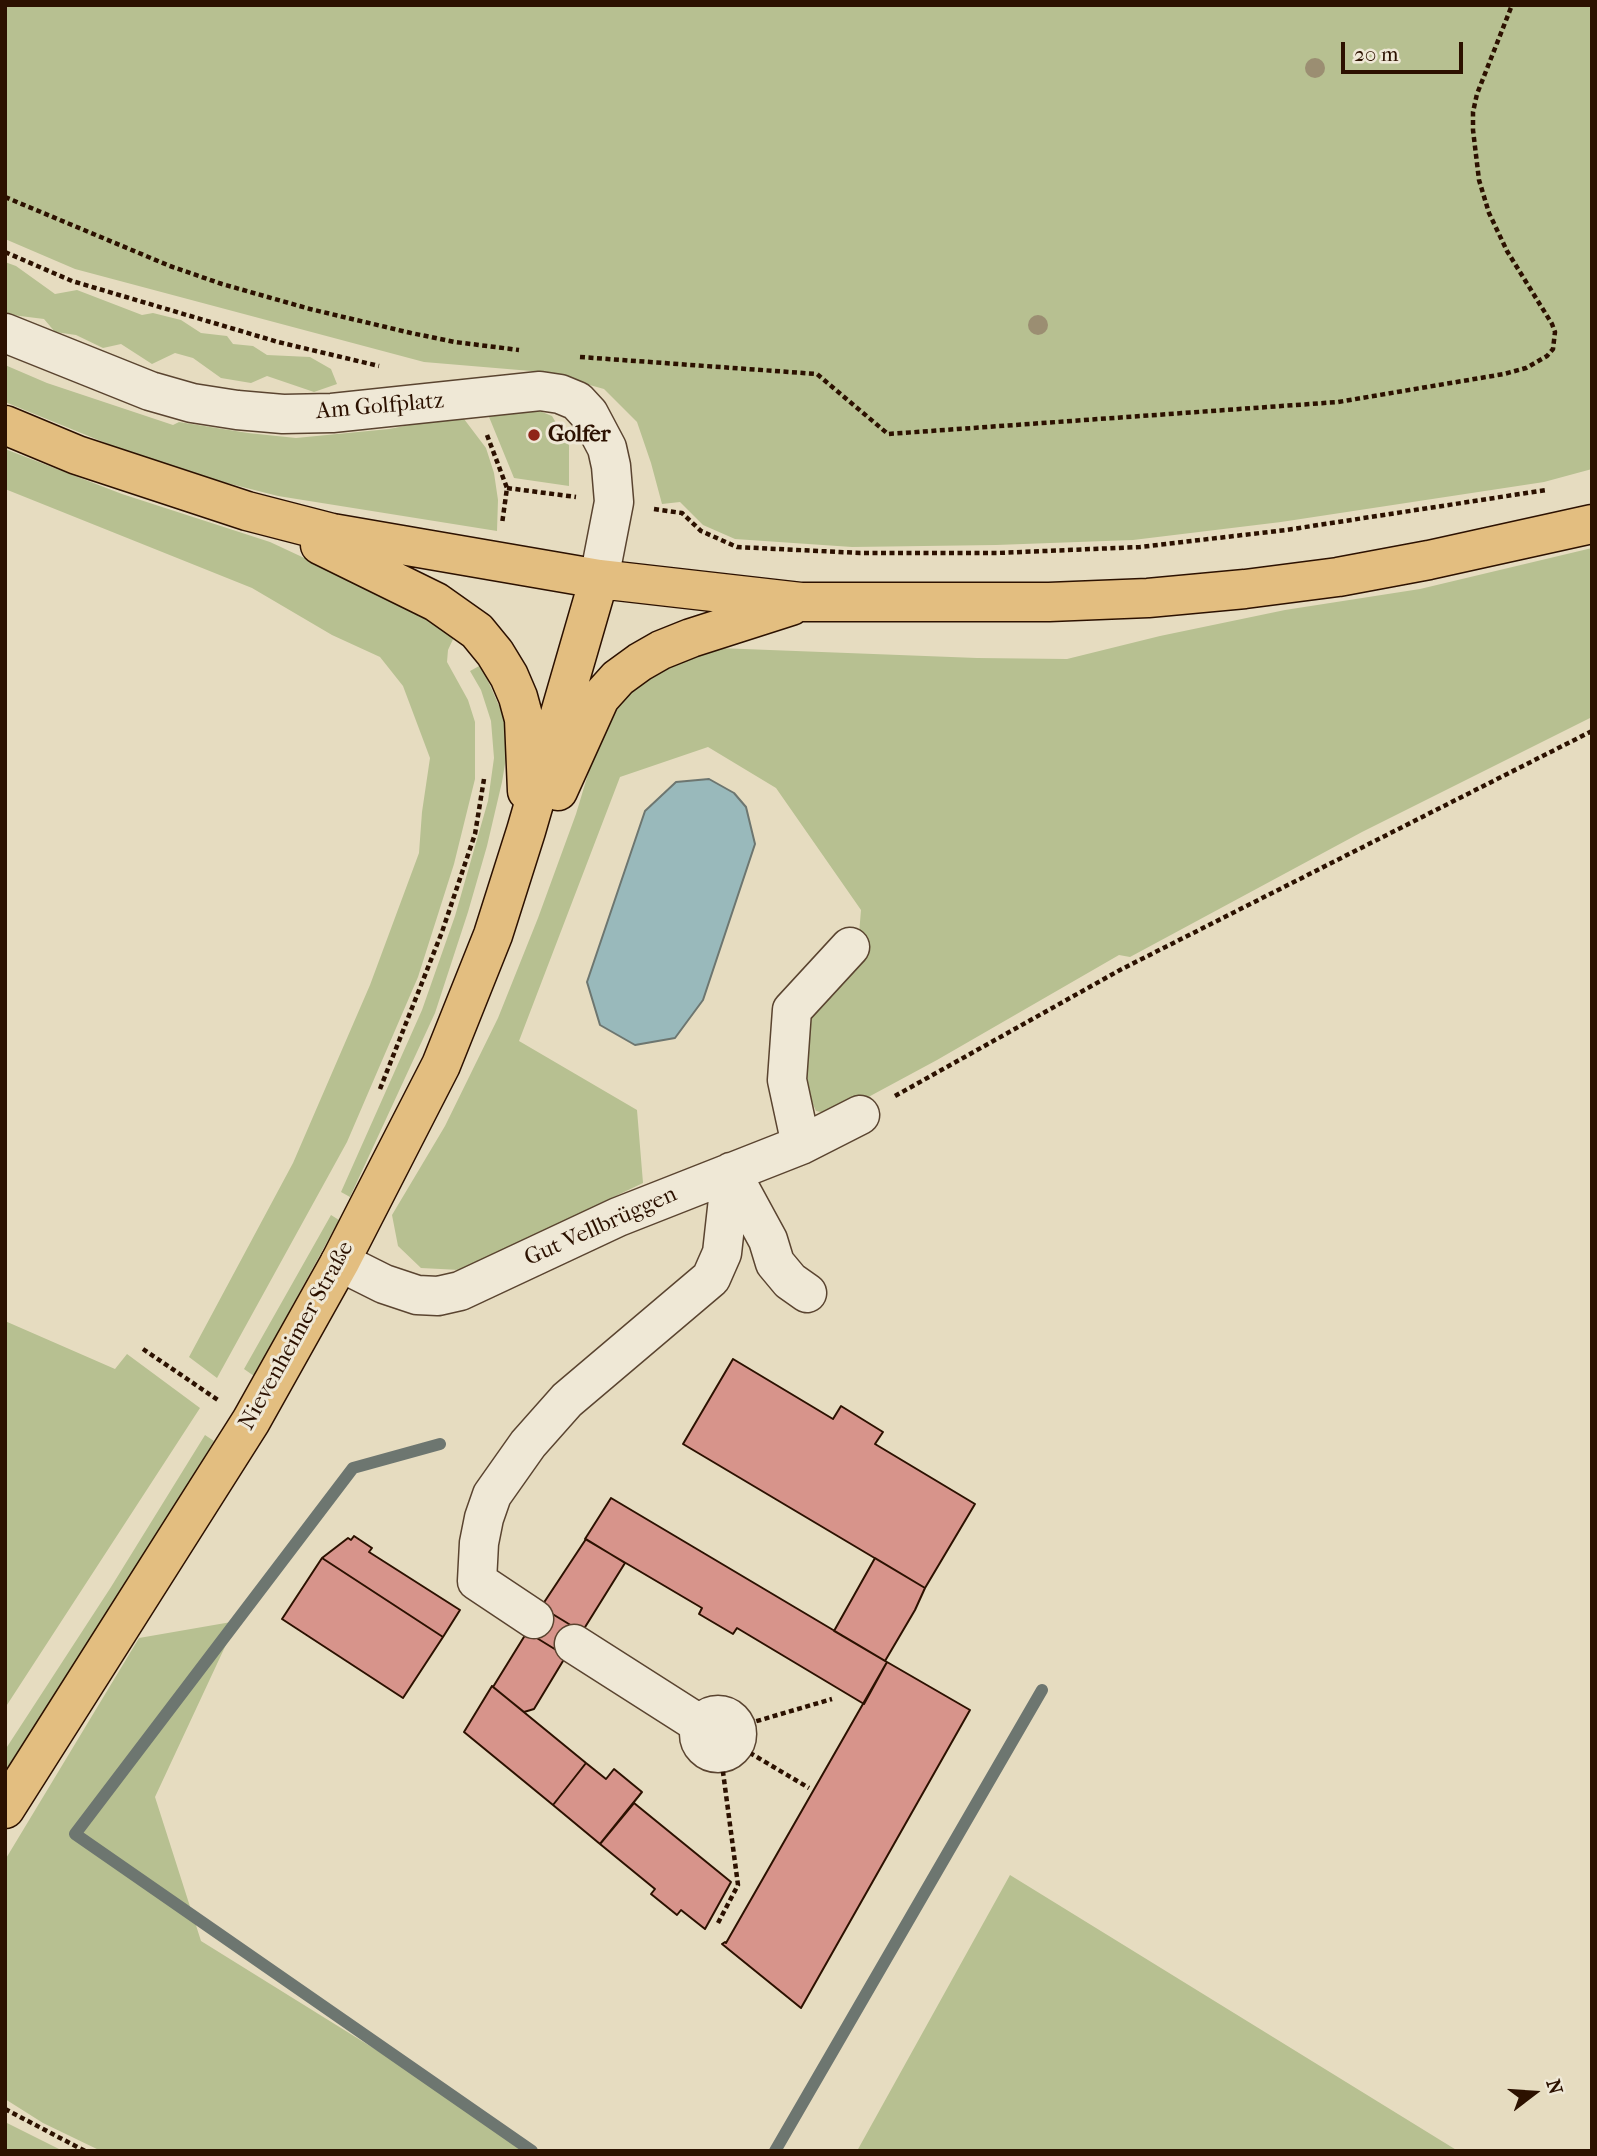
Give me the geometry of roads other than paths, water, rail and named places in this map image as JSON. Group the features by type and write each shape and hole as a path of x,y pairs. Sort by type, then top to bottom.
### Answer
{"main road":[{"path":"5,425 77,455 247,511 332,533 599,579 801,602 1049,602 1148,598 1231,590 1338,577 1429,561 1592,524"},
{"path":"247,511 436,602 477,631 509,676 524,719 527,769 526,831"},
{"name":"Nievenheimer Straße","path":"5,1809 251,1422 340,1262 441,1065 493,935 599,579"},
{"path":"526,831 559,790 600,698 618,678 661,650 801,602"}],"street":[{"name":"Am Golfplatz","path":"5,333 150,391 192,403 237,410 283,414 332,413 540,391 560,394 577,401 589,414 607,448 611,466 614,502 599,579"},
{"path":"801,1145 787,1080 792,1010 850,947"},
{"name":"Gut Vellbrüggen","path":"340,1262 384,1284 417,1295 438,1296 460,1291 618,1217 801,1145 860,1115"},
{"path":"731,1172 768,1240 775,1263 790,1281 807,1293"},
{"path":"534,1619 477,1581 479,1542 492,1495 528,1444 567,1400 711,1278 722,1253 731,1172"},
{"path":"574,1644 723,1737"}],"water":[{"path":"709,779 734,793 746,807 755,844 703,1000 675,1038 635,1045 600,1025 587,982 645,811 676,782"}],"waterway":[{"path":"440,1444 353,1468 75,1834 532,2151"},
{"path":"775,2151 1042,1690"}],"place":[{"name":"Golfer","path":"534,435"}]}
